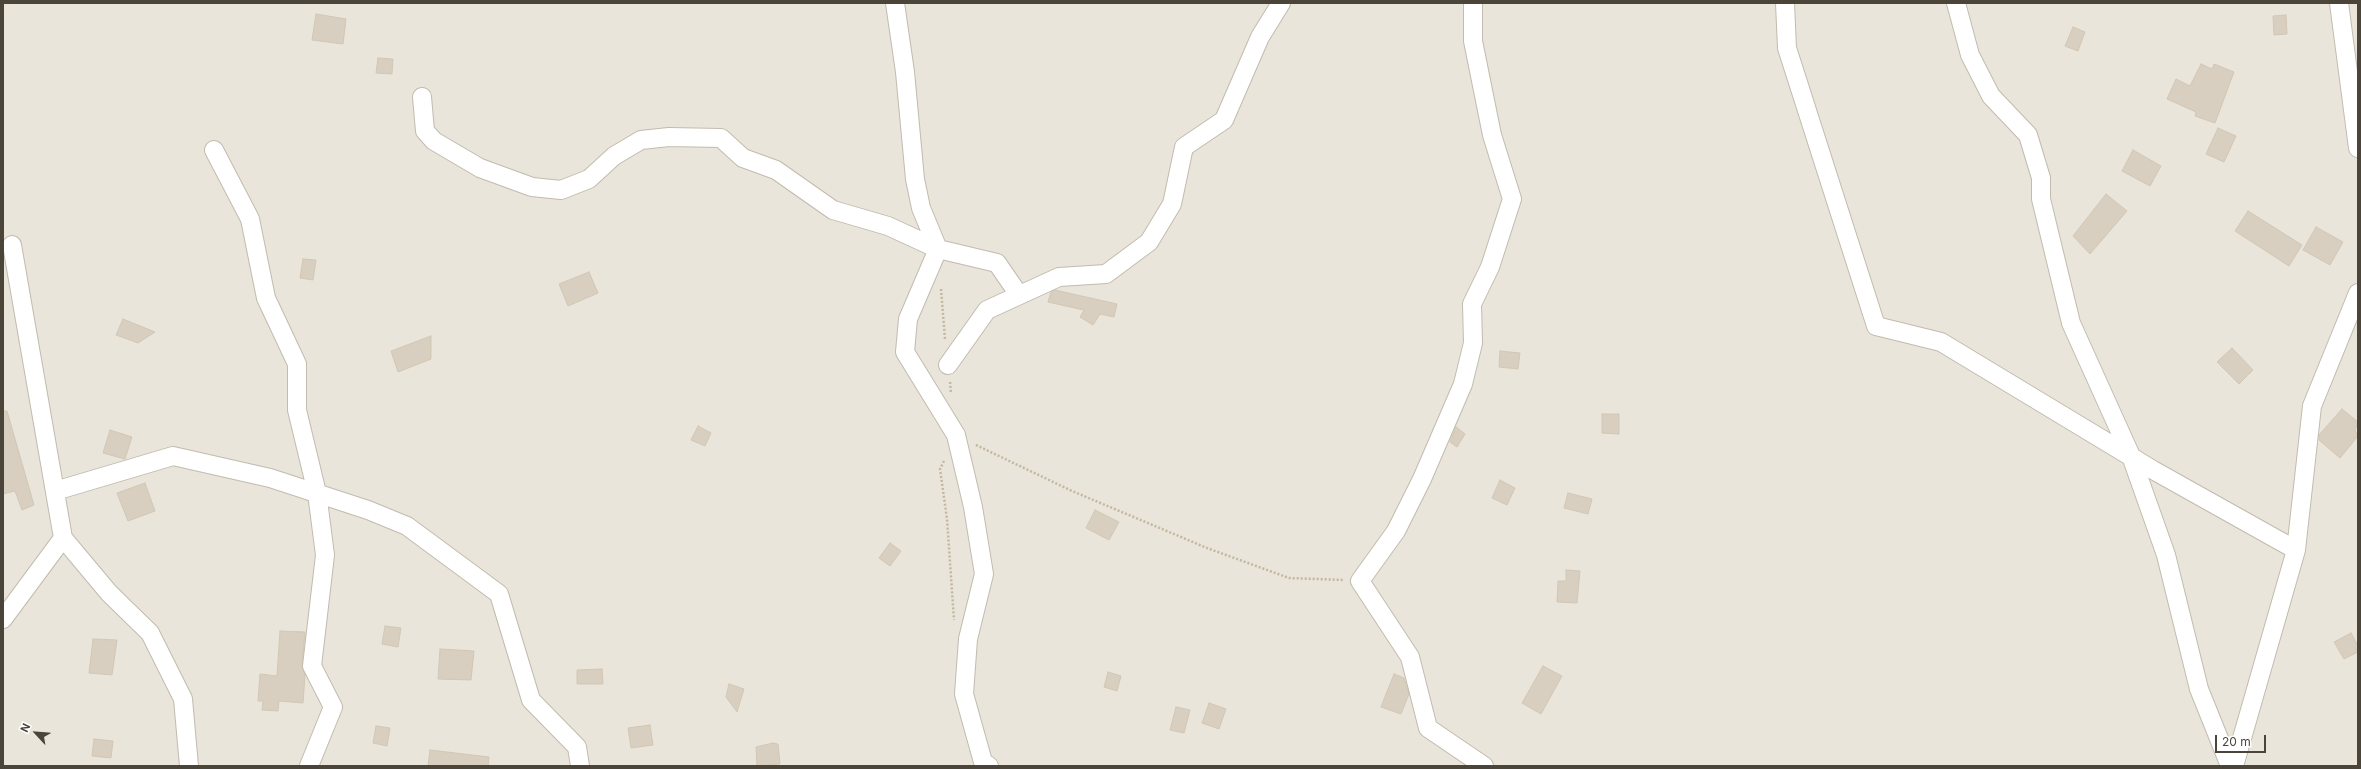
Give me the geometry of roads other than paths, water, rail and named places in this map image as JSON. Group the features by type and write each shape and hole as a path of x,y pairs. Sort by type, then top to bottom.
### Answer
{"street":[{"path":"895,3 905,72 915,179 921,208 938,249 908,319 905,352 956,435 973,507 984,574 968,639 964,694 983,762 989,766"},
{"path":"948,365 987,310 1059,277 1106,274 1149,242 1172,204 1184,147 1224,120 1260,37 1281,3"},
{"path":"1473,3 1473,41 1492,135 1512,199 1503,231 1490,267 1472,304 1473,343 1464,384 1422,479 1396,531 1360,581 1410,657 1428,728 1484,766"},
{"path":"1785,3 1787,48 1876,326 1941,342 2131,456 2296,550"},
{"path":"1956,3 1970,55 1991,96 2028,135 2041,178 2041,200 2071,323 2131,456 2166,555 2199,689 2230,766"},
{"path":"2339,3 2358,148"},
{"path":"422,97 426,130 434,141 453,150 480,168 532,187 561,190 589,179 614,156 641,140 669,137 721,138 743,158 776,170 833,210 888,226 938,249 997,263 1020,295"},
{"path":"214,150 250,219 266,298 297,364 297,410 317,493 324,555 312,666 333,707 309,766"},
{"path":"12,245 63,538 109,593 150,634 183,699 189,766"},
{"path":"2234,766 2296,550 2312,406 2358,293"},
{"path":"55,491 173,456 270,478 368,510 407,526 498,594 531,700 577,748 580,766"},
{"path":"3,619 63,538"}]}
